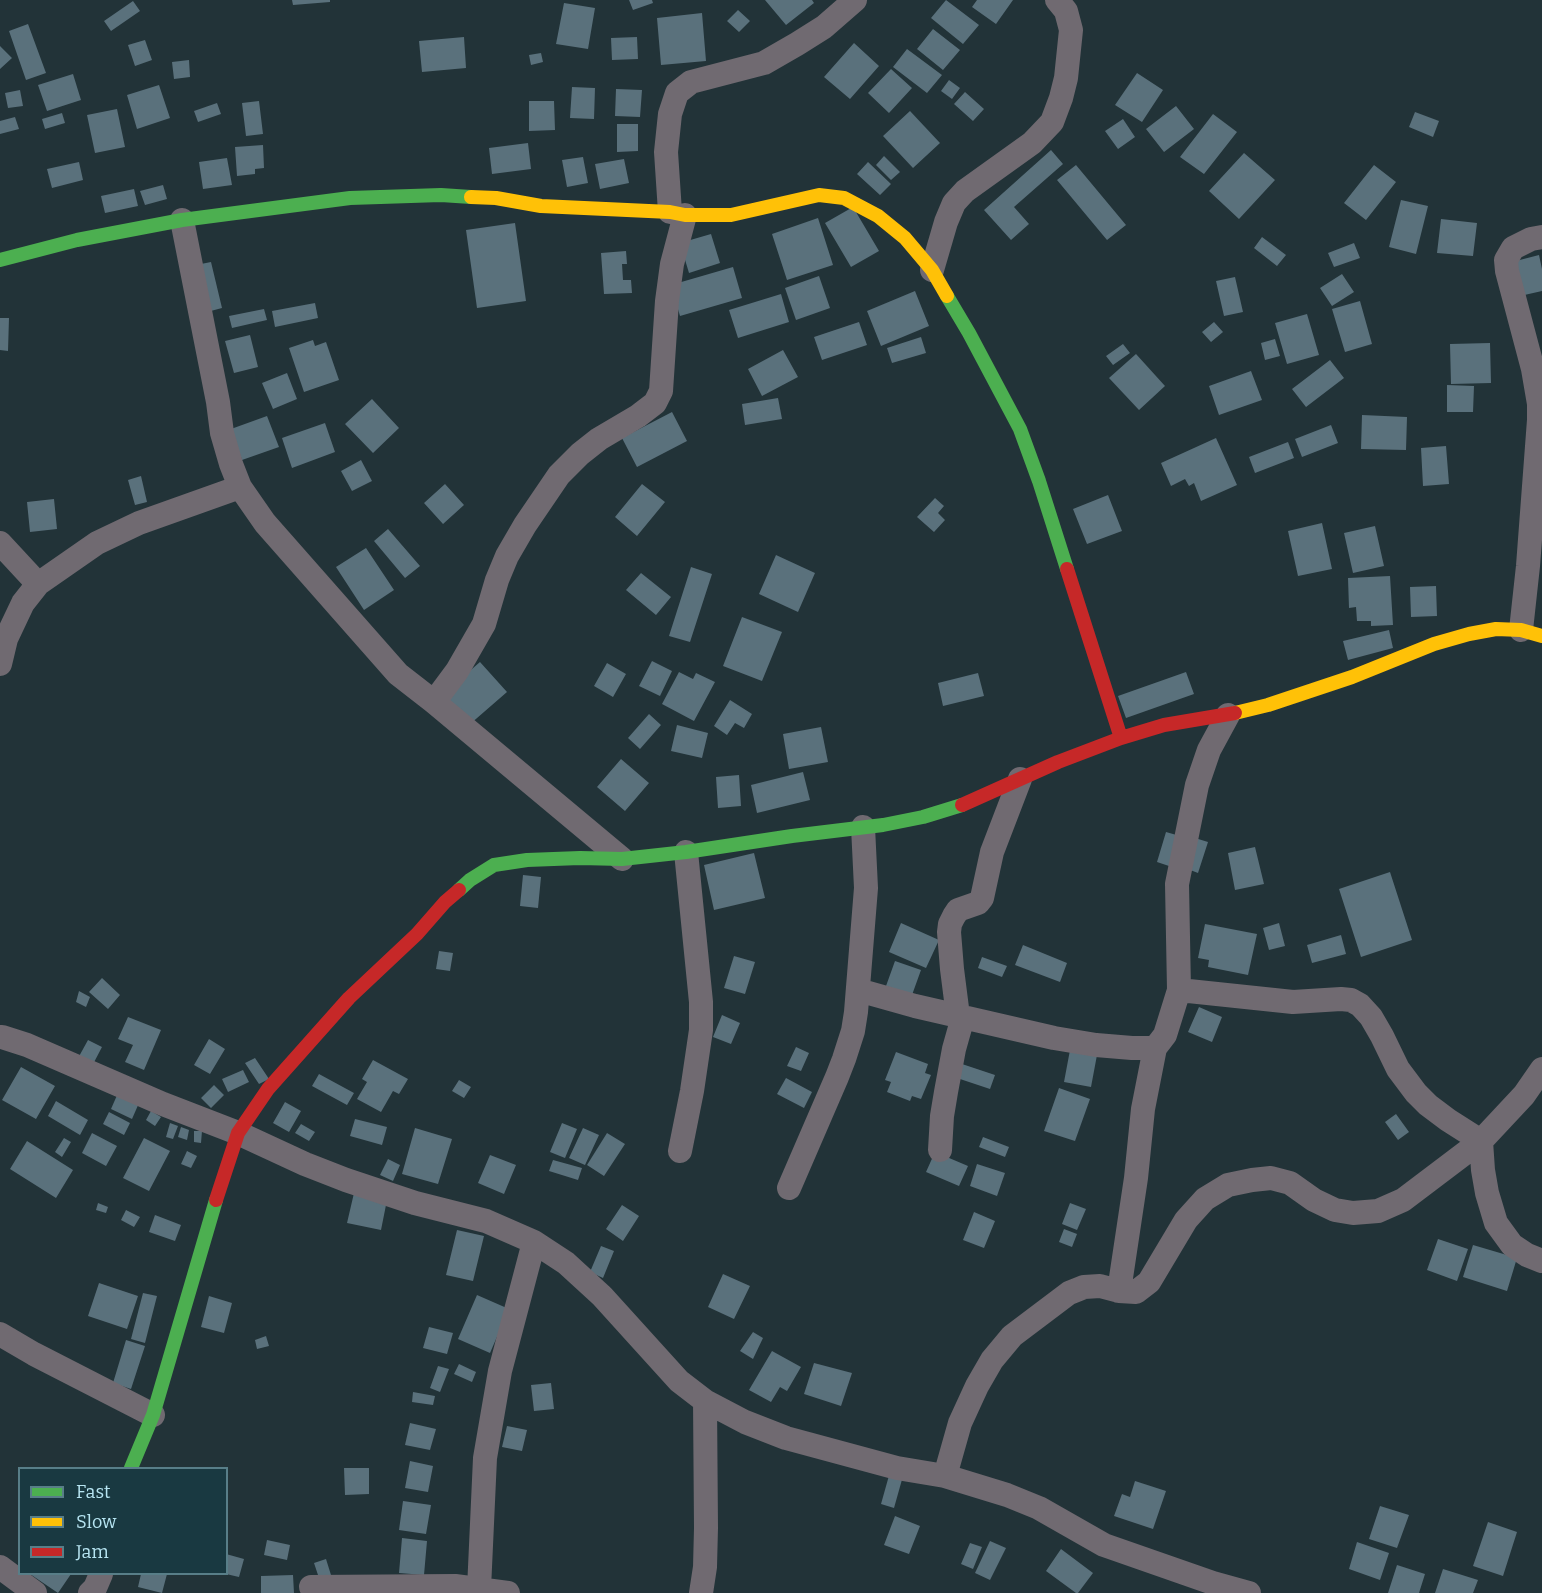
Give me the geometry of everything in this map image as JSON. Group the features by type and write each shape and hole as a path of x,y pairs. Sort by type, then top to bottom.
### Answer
{"street":[{"path":"434,702 465,657 484,624 507,556 559,475 599,439 655,403 661,391 668,292 677,214 666,152 670,114 677,93 691,82 764,63 824,27 855,0"},
{"path":"932,270 954,203 965,191 1032,143 1052,122 1066,78 1071,30 1066,11 1057,0"},
{"path":"0,260 78,240 182,220 350,198 441,195 496,198 540,206 731,215 819,195 844,198 878,216 905,238 932,270 969,333 1020,429 1054,524 1121,738"},
{"path":"182,220 222,433 240,487 265,522 398,674 622,859"},
{"path":"131,1467 153,1415 211,1215 238,1133 268,1089 349,998 417,934 446,902 470,880 494,865 527,860 622,859 686,852 923,817 964,805 1058,762 1121,738 1164,725 1268,705 1352,677 1434,644 1478,632 1496,629 1532,633 1528,566 1539,404 1533,369 1506,260 1513,248 1531,239 1542,237"},
{"path":"0,664 6,639 23,603 38,584 97,543 139,523 240,487"},
{"path":"0,543 38,584"},
{"path":"1119,1291 1136,1178 1143,1109 1155,1048 1165,1035 1179,990 1177,884 1197,784 1209,750 1228,714"},
{"path":"940,1150 942,1116 961,1016 952,969 950,924 958,910 978,903 982,898 992,852 1020,779"},
{"path":"789,1188 844,1059 854,1022 866,888 863,827"},
{"path":"680,1151 701,1030 701,1002 686,852"},
{"path":"858,990 1021,1031 1096,1045 1155,1048"},
{"path":"1179,990 1293,1002 1351,1000 1360,1005 1371,1017 1398,1068 1416,1093 1448,1120 1481,1141"},
{"path":"1,1036 346,1180 416,1203 486,1221 534,1242 566,1263 602,1296 679,1381 705,1401 745,1422 786,1438 897,1468 945,1476 1007,1495 1039,1508 1104,1545 1249,1593"},
{"path":"945,1476 960,1423 977,1386 992,1360 1012,1336 1069,1293 1084,1287 1100,1286 1119,1291 1136,1292 1149,1282 1186,1220 1205,1199 1228,1185 1271,1178 1290,1183 1314,1200 1335,1210 1353,1213 1378,1211 1403,1200 1481,1141 1524,1095 1542,1070"},
{"path":"1481,1141 1487,1193 1496,1223 1512,1245 1542,1261"},
{"path":"479,1589 485,1458 500,1371 534,1242"},
{"path":"0,1334 153,1415"},
{"path":"701,1593 705,1567 706,1528 705,1401"},
{"path":"0,1567 35,1593"},
{"path":"312,1587 456,1586 508,1593"}],"building":[{"path":"292,0 330,0 330,2 293,5"},
{"path":"629,0 652,0 653,3 633,10"},
{"path":"765,0 812,0 814,3 786,25"},
{"path":"946,0 979,25 963,44 931,18"},
{"path":"977,0 1013,0 996,24 972,7"},
{"path":"133,1 140,11 111,31 104,21"},
{"path":"564,3 595,8 588,49 556,44"},
{"path":"738,10 750,21 739,32 727,21"},
{"path":"702,13 706,61 661,65 657,18"},
{"path":"28,24 46,73 26,80 9,31"},
{"path":"933,29 960,50 943,70 917,49"},
{"path":"464,37 466,68 422,72 419,41"},
{"path":"637,37 638,59 612,60 611,38"},
{"path":"145,40 152,60 135,66 128,45"},
{"path":"854,43 879,66 850,99 824,77"},
{"path":"0,46 12,58 0,69"},
{"path":"907,49 942,75 927,93 893,67"},
{"path":"541,53 543,62 531,65 529,55"},
{"path":"189,60 190,77 174,79 172,62"},
{"path":"891,69 912,88 889,113 868,93"},
{"path":"1137,73 1163,90 1142,122 1115,105"},
{"path":"73,74 81,100 47,111 38,85"},
{"path":"949,80 960,88 952,99 941,91"},
{"path":"159,85 170,118 137,129 127,95"},
{"path":"572,87 595,88 594,119 570,118"},
{"path":"616,89 642,90 640,117 615,116"},
{"path":"20,90 23,106 8,108 5,93"},
{"path":"965,92 984,109 973,121 954,104"},
{"path":"259,101 263,134 246,136 242,103"},
{"path":"529,101 554,101 555,130 529,131"},
{"path":"217,103 221,114 198,122 194,111"},
{"path":"1176,106 1194,129 1164,152 1146,129"},
{"path":"117,109 125,147 95,153 87,115"},
{"path":"910,111 940,143 913,168 883,136"},
{"path":"1415,112 1439,121 1433,137 1409,127"},
{"path":"62,113 65,123 45,129 42,119"},
{"path":"1213,114 1237,132 1204,174 1180,157"},
{"path":"15,117 19,129 0,134 0,121"},
{"path":"1123,119 1135,137 1118,149 1105,131"},
{"path":"617,124 638,124 638,151 617,152"},
{"path":"528,143 531,169 492,174 489,148"},
{"path":"263,145 264,168 255,169 255,174 237,176 235,147"},
{"path":"1051,150 1063,164 1014,207 1029,224 1011,240 984,210"},
{"path":"1244,153 1275,180 1239,219 1209,191"},
{"path":"884,156 900,172 891,180 876,165"},
{"path":"583,157 588,183 567,187 562,160"},
{"path":"227,158 232,185 203,189 199,162"},
{"path":"624,159 629,183 600,189 595,164"},
{"path":"79,162 83,180 52,188 47,169"},
{"path":"868,162 891,184 880,195 857,174"},
{"path":"1076,165 1126,225 1107,240 1057,180"},
{"path":"1374,165 1396,182 1366,220 1344,203"},
{"path":"163,185 167,199 145,205 140,191"},
{"path":"134,189 138,206 105,213 101,196"},
{"path":"1401,200 1428,206 1416,254 1389,247"},
{"path":"853,207 879,251 851,267 825,223"},
{"path":"818,218 833,265 787,280 772,234"},
{"path":"1441,219 1477,223 1473,256 1437,253"},
{"path":"515,223 526,301 477,308 466,230"},
{"path":"711,234 720,263 689,273 680,243"},
{"path":"1262,237 1286,255 1277,266 1254,248"},
{"path":"1354,243 1360,258 1334,267 1328,253"},
{"path":"626,251 627,264 622,264 623,280 631,280 632,293 604,294 601,253"},
{"path":"1539,255 1542,269 1542,291 1520,296 1512,262"},
{"path":"211,262 222,308 207,312 196,265"},
{"path":"733,267 742,298 680,316 671,285"},
{"path":"1342,274 1354,292 1332,306 1320,288"},
{"path":"819,276 830,308 796,320 785,288"},
{"path":"1235,277 1243,312 1224,316 1216,281"},
{"path":"915,291 929,326 881,346 867,311"},
{"path":"781,294 789,322 738,338 729,310"},
{"path":"1360,301 1372,344 1345,352 1332,309"},
{"path":"315,303 318,318 275,327 272,311"},
{"path":"264,309 267,320 232,328 229,316"},
{"path":"1307,314 1319,355 1287,364 1275,323"},
{"path":"0,318 9,318 8,351 0,350"},
{"path":"859,322 867,345 822,360 814,337"},
{"path":"1214,322 1223,332 1211,342 1202,332"},
{"path":"250,335 258,367 234,373 225,341"},
{"path":"921,337 926,353 892,363 887,348"},
{"path":"1275,339 1280,356 1265,360 1261,343"},
{"path":"313,340 315,346 326,342 339,380 304,392 289,348"},
{"path":"1490,343 1491,383 1451,384 1450,344"},
{"path":"1123,344 1130,353 1113,365 1106,356"},
{"path":"783,350 798,377 762,396 748,369"},
{"path":"1136,354 1165,386 1139,410 1109,378"},
{"path":"1330,360 1344,378 1306,407 1292,389"},
{"path":"1251,371 1262,400 1219,415 1209,386"},
{"path":"287,373 297,399 273,409 262,383"},
{"path":"1447,385 1474,386 1473,412 1447,412"},
{"path":"778,398 782,419 745,425 742,404"},
{"path":"372,399 399,428 373,453 345,424"},
{"path":"672,412 687,441 637,467 622,438"},
{"path":"1362,415 1407,417 1406,450 1361,449"},
{"path":"267,416 279,447 242,460 231,429"},
{"path":"325,423 335,452 292,468 282,438"},
{"path":"1331,425 1338,443 1302,457 1295,439"},
{"path":"1216,438 1237,485 1201,501 1194,483 1189,486 1185,479 1171,486 1161,463"},
{"path":"1288,442 1294,458 1255,473 1249,457"},
{"path":"1446,446 1449,484 1423,486 1421,448"},
{"path":"361,460 372,481 352,491 341,471"},
{"path":"141,476 147,502 135,505 128,480"},
{"path":"445,484 464,505 443,524 424,503"},
{"path":"642,484 665,502 637,536 615,517"},
{"path":"1108,495 1122,531 1087,544 1073,509"},
{"path":"935,498 944,506 938,513 945,520 934,532 917,517"},
{"path":"54,499 57,529 30,532 27,502"},
{"path":"1322,523 1332,569 1298,576 1288,531"},
{"path":"1375,526 1384,566 1353,573 1344,533"},
{"path":"388,529 420,566 405,578 374,541"},
{"path":"366,548 394,590 364,610 336,567"},
{"path":"776,555 815,573 798,612 759,594"},
{"path":"691,567 712,574 690,642 669,636"},
{"path":"641,573 671,597 656,615 626,590"},
{"path":"1390,576 1393,625 1371,626 1371,621 1357,621 1356,607 1349,608 1348,578"},
{"path":"1436,586 1437,616 1411,617 1410,587"},
{"path":"742,617 782,632 762,681 723,666"},
{"path":"1389,630 1393,648 1348,660 1343,641"},
{"path":"652,661 672,671 660,696 639,686"},
{"path":"480,662 507,692 469,725 443,694"},
{"path":"607,663 626,674 613,697 594,686"},
{"path":"679,672 693,679 696,673 715,682 694,721 662,704"},
{"path":"1186,672 1194,694 1126,718 1118,696"},
{"path":"978,673 984,696 943,706 938,683"},
{"path":"730,700 752,714 744,728 735,723 727,735 714,726"},
{"path":"649,714 661,725 640,749 628,738"},
{"path":"677,725 708,733 702,758 671,751"},
{"path":"821,727 828,762 789,769 783,734"},
{"path":"621,759 649,783 625,811 597,787"},
{"path":"803,772 810,800 757,813 751,785"},
{"path":"739,775 741,806 718,808 716,777"},
{"path":"1166,832 1180,836 1172,867 1157,862"},
{"path":"1195,838 1208,842 1198,873 1185,868"},
{"path":"1255,847 1264,884 1235,890 1228,853"},
{"path":"754,853 765,898 714,910 704,865"},
{"path":"1390,872 1412,940 1361,957 1339,889"},
{"path":"523,875 541,877 538,908 520,906"},
{"path":"901,923 939,940 926,968 889,952"},
{"path":"1279,923 1285,946 1269,950 1263,928"},
{"path":"1205,924 1257,934 1248,975 1208,967 1209,960 1198,958"},
{"path":"1341,935 1346,954 1312,963 1307,945"},
{"path":"1023,945 1067,963 1060,982 1015,965"},
{"path":"439,951 453,953 450,971 436,969"},
{"path":"734,956 755,962 745,994 724,988"},
{"path":"982,957 1007,966 1002,977 978,968"},
{"path":"895,961 921,970 912,995 886,986"},
{"path":"102,978 120,995 108,1009 89,992"},
{"path":"79,991 90,997 86,1007 76,1002"},
{"path":"1199,1007 1222,1017 1212,1042 1188,1032"},
{"path":"722,1015 740,1023 731,1044 713,1037"},
{"path":"128,1017 161,1030 144,1070 125,1062 133,1045 118,1039"},
{"path":"209,1039 225,1049 210,1074 194,1065"},
{"path":"88,1040 102,1047 91,1068 77,1060"},
{"path":"796,1047 809,1053 801,1071 787,1066"},
{"path":"1070,1050 1097,1055 1091,1087 1064,1082"},
{"path":"896,1052 928,1064 925,1073 931,1075 921,1099 912,1096 910,1101 887,1092 891,1082 885,1080"},
{"path":"255,1058 269,1079 259,1084 245,1063"},
{"path":"373,1060 408,1079 399,1094 393,1091 381,1112 357,1099 367,1082 362,1079"},
{"path":"962,1064 995,1075 990,1089 957,1078"},
{"path":"21,1067 55,1086 36,1119 2,1100"},
{"path":"243,1070 249,1082 228,1092 222,1079"},
{"path":"319,1074 354,1093 347,1105 312,1086"},
{"path":"786,1078 812,1092 804,1108 777,1094"},
{"path":"459,1080 471,1087 464,1098 452,1091"},
{"path":"214,1085 224,1095 211,1108 201,1098"},
{"path":"1059,1088 1090,1099 1075,1141 1044,1131"},
{"path":"118,1093 139,1103 132,1119 111,1109"},
{"path":"56,1101 88,1120 80,1135 48,1116"},
{"path":"285,1102 301,1111 289,1132 273,1123"},
{"path":"151,1111 161,1117 155,1126 146,1120"},
{"path":"109,1112 130,1123 124,1135 103,1124"},
{"path":"1396,1114 1409,1132 1398,1140 1385,1122"},
{"path":"355,1119 387,1127 382,1145 350,1136"},
{"path":"170,1123 178,1126 173,1139 166,1137"},
{"path":"562,1123 577,1129 565,1158 550,1152"},
{"path":"301,1124 315,1132 309,1141 295,1133"},
{"path":"181,1127 189,1130 187,1140 178,1137"},
{"path":"415,1128 452,1139 438,1184 402,1174"},
{"path":"583,1128 599,1135 585,1165 569,1158"},
{"path":"194,1131 202,1131 201,1143 194,1142"},
{"path":"92,1133 117,1146 106,1166 82,1153"},
{"path":"607,1133 625,1144 604,1176 587,1165"},
{"path":"983,1137 1009,1147 1005,1157 979,1147"},
{"path":"64,1138 71,1142 62,1157 55,1152"},
{"path":"144,1138 170,1151 149,1191 123,1178"},
{"path":"27,1141 73,1170 56,1198 10,1169"},
{"path":"187,1151 197,1156 191,1168 181,1164"},
{"path":"935,1152 968,1166 959,1186 926,1172"},
{"path":"490,1155 516,1165 504,1194 478,1183"},
{"path":"388,1159 400,1165 393,1181 380,1175"},
{"path":"553,1160 582,1168 578,1180 549,1171"},
{"path":"977,1164 1005,1173 997,1196 970,1186"},
{"path":"354,1193 387,1200 381,1230 347,1223"},
{"path":"98,1203 108,1207 106,1213 96,1210"},
{"path":"1070,1203 1086,1209 1077,1230 1062,1224"},
{"path":"622,1205 639,1216 623,1241 606,1229"},
{"path":"126,1210 140,1217 134,1227 121,1220"},
{"path":"974,1212 995,1221 984,1248 963,1240"},
{"path":"155,1215 181,1225 175,1241 149,1232"},
{"path":"1064,1229 1077,1234 1072,1247 1059,1242"},
{"path":"457,1230 484,1236 473,1281 446,1275"},
{"path":"1438,1239 1468,1249 1457,1281 1427,1270"},
{"path":"1473,1245 1517,1258 1507,1291 1463,1277"},
{"path":"601,1246 614,1251 603,1278 590,1272"},
{"path":"723,1274 750,1286 734,1319 708,1307"},
{"path":"99,1283 138,1296 127,1329 88,1316"},
{"path":"143,1293 157,1296 145,1343 131,1339"},
{"path":"477,1295 509,1309 490,1353 458,1339"},
{"path":"209,1296 232,1303 224,1333 201,1327"},
{"path":"429,1327 453,1333 447,1354 423,1348"},
{"path":"753,1332 763,1338 753,1359 740,1351"},
{"path":"266,1336 269,1346 257,1349 255,1340"},
{"path":"126,1340 145,1346 131,1389 113,1383"},
{"path":"772,1351 801,1367 787,1391 780,1387 771,1402 749,1390"},
{"path":"814,1363 852,1373 841,1406 804,1394"},
{"path":"459,1364 476,1372 472,1382 454,1374"},
{"path":"438,1366 449,1369 440,1392 430,1388"},
{"path":"551,1383 554,1409 534,1411 531,1385"},
{"path":"413,1392 435,1396 433,1405 412,1402"},
{"path":"410,1423 436,1429 430,1450 405,1445"},
{"path":"507,1426 527,1430 522,1451 502,1447"},
{"path":"410,1461 433,1466 428,1492 405,1488"},
{"path":"344,1468 369,1468 369,1494 345,1495"},
{"path":"890,1472 903,1476 894,1508 881,1504"},
{"path":"1135,1481 1166,1491 1153,1529 1114,1516 1122,1494 1130,1497"},
{"path":"403,1501 431,1505 426,1534 399,1530"},
{"path":"1380,1506 1409,1515 1397,1548 1369,1539"},
{"path":"895,1516 920,1526 909,1554 884,1545"},
{"path":"1488,1522 1517,1532 1503,1576 1473,1566"},
{"path":"402,1538 427,1541 424,1575 399,1573"},
{"path":"267,1540 290,1545 287,1560 264,1555"},
{"path":"990,1541 1006,1548 990,1580 975,1573"},
{"path":"1357,1542 1389,1553 1380,1580 1349,1569"},
{"path":"970,1543 982,1547 973,1569 961,1564"},
{"path":"1061,1549 1093,1573 1078,1593 1046,1571"},
{"path":"228,1555 244,1559 239,1577 228,1574"},
{"path":"326,1559 331,1575 319,1578 314,1563"},
{"path":"1397,1565 1425,1574 1419,1593 1388,1593"},
{"path":"1443,1569 1478,1580 1473,1593 1435,1593"},
{"path":"31,1575 70,1575 58,1593"},
{"path":"141,1575 167,1575 162,1593 138,1587"},
{"path":"293,1575 294,1593 261,1593 261,1576"}],"traffic: fast":[{"path":"0,260 77,240 182,220 350,198 441,195 471,197"},
{"path":"947,296 1020,429 1067,569"},
{"path":"459,890 494,865 527,860 622,859 686,852 883,825 923,817 962,805"},
{"path":"131,1467 153,1415 216,1200"}],"traffic: slow":[{"path":"471,197 496,198 541,206 670,212 685,215 731,215 819,195 844,198 878,216 905,238 932,270 947,296"},
{"path":"1235,713 1268,705 1352,677 1434,644 1469,634 1496,629 1521,630 1542,636"}],"traffic: jam":[{"path":"1067,569 1121,738"},
{"path":"962,805 1058,762 1121,738 1164,725 1235,713"},
{"path":"216,1200 238,1133 268,1089 349,998 417,934 445,902 459,890"}]}
